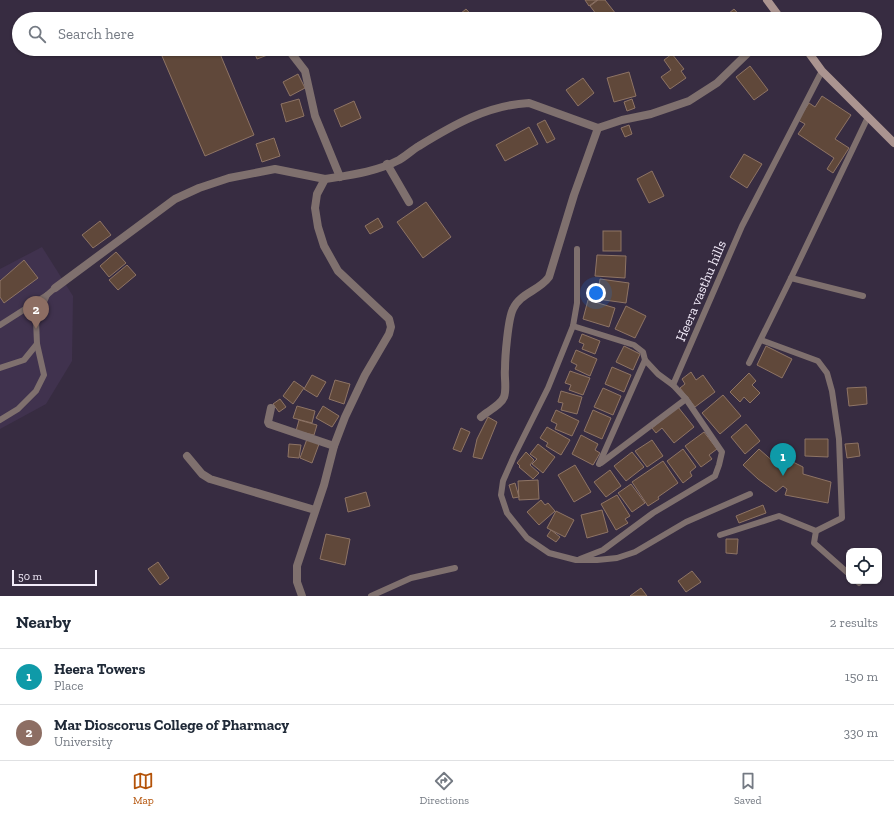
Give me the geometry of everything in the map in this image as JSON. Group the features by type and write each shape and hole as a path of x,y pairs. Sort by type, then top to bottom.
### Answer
{"street":[{"path":"767,0 776,12"},
{"path":"293,56 305,71 315,116 340,177"},
{"path":"55,288 174,200 199,188 229,178 275,169 325,179 373,171 398,160 418,146 464,120 494,108 517,103 529,103 598,128 622,120 651,114 689,101 717,83 745,56"},
{"path":"811,56 822,71 894,143"},
{"path":"481,417 500,402 504,396 505,367 511,313 518,301 528,292 541,286 549,277 574,195 598,128"},
{"path":"387,164 408,202"},
{"path":"302,596 297,582 297,566 324,486 334,446 345,417 365,374 389,334 391,327 389,319 338,271 324,246 318,227 315,208 317,194 325,179"},
{"path":"272,408 268,422 269,424 334,446"},
{"path":"187,456 202,474 210,479 315,510"}],"lane":[{"name":"Heera vasthu hills","path":"673,385 742,226 822,71"},
{"path":"749,363 868,117"},
{"path":"577,249 577,303 573,326 548,388 503,481 500,495 507,513 527,538 550,553 576,560 597,560 617,558 635,552 686,522 750,494"},
{"path":"791,278 863,296"},
{"path":"0,325 47,295 55,288"},
{"path":"0,420 18,409 36,391 44,375 37,344 36,320 47,295"},
{"path":"573,326 634,345 642,352 645,360 658,374 673,385 686,399 722,452 720,465 715,476 653,513 603,550 576,560"},
{"path":"720,535 779,516 816,531 842,518 839,439 832,391 827,373 818,361 761,340"},
{"path":"0,368 24,360 37,344"},
{"path":"645,360 599,464 686,399"},
{"path":"816,531 814,543 846,571"},
{"path":"372,596 412,578 455,568"}],"shaded area":[{"path":"42,247 73,296 72,361 46,404 0,429 0,269"}],"building":[{"path":"585,0 597,0 589,6"},
{"path":"598,0 605,0 614,12 595,12 590,6"},
{"path":"162,56 221,56 254,135 205,156"},
{"path":"256,56 265,56 257,59"},
{"path":"669,56 674,56 684,69 681,71 686,78 670,89 661,77 671,70 664,60"},
{"path":"750,66 768,90 754,100 736,77"},
{"path":"629,72 636,96 614,102 607,78"},
{"path":"298,74 305,88 290,96 283,82"},
{"path":"583,78 594,93 578,106 566,90"},
{"path":"822,96 851,115 835,139 849,148 833,173 827,169 834,158 798,134 805,124 798,120 809,103 815,107"},
{"path":"299,99 304,116 286,122 281,104"},
{"path":"632,99 635,108 627,111 624,102"},
{"path":"354,101 361,118 341,127 334,110"},
{"path":"545,120 555,139 547,143 537,124"},
{"path":"629,125 632,134 625,137 621,128"},
{"path":"529,127 538,144 505,161 496,145"},
{"path":"274,138 280,156 262,162 256,144"},
{"path":"744,154 762,164 747,188 730,177"},
{"path":"652,171 664,196 649,203 637,179"},
{"path":"426,202 451,237 423,258 397,222"},
{"path":"378,218 383,227 370,234 365,226"},
{"path":"100,221 111,235 93,248 82,235"},
{"path":"603,231 621,231 621,251 603,251"},
{"path":"116,252 126,263 109,277 100,266"},
{"path":"597,255 626,256 625,278 595,276"},
{"path":"24,260 38,278 4,303 0,297 0,281"},
{"path":"127,265 136,275 118,290 109,280"},
{"path":"600,279 629,283 626,303 597,299"},
{"path":"588,300 615,308 609,327 583,319"},
{"path":"626,306 646,316 635,338 615,329"},
{"path":"582,334 600,341 595,354 582,349 584,344 579,342"},
{"path":"624,346 640,354 633,370 616,362"},
{"path":"766,346 792,359 782,378 757,365"},
{"path":"576,350 597,359 590,376 575,369 577,365 571,362"},
{"path":"612,367 631,375 624,392 605,384"},
{"path":"570,371 590,378 583,395 569,390 571,385 565,383"},
{"path":"691,372 696,380 703,375 715,392 695,407 680,388 685,384 682,379"},
{"path":"749,373 756,381 752,385 760,393 750,403 744,397 740,402 730,392"},
{"path":"312,375 326,382 317,397 304,389"},
{"path":"335,380 350,384 344,404 329,399"},
{"path":"294,381 304,388 293,404 283,396"},
{"path":"866,387 867,404 849,406 847,388"},
{"path":"603,388 621,396 613,415 594,407"},
{"path":"561,391 582,397 577,414 561,410 563,403 558,402"},
{"path":"723,395 741,416 720,434 702,413"},
{"path":"280,399 286,407 279,412 273,404"},
{"path":"297,406 315,411 312,423 293,418"},
{"path":"323,406 339,416 332,427 316,418"},
{"path":"678,407 694,427 674,443 662,428 656,433 652,428"},
{"path":"556,410 579,421 572,436 555,429 557,424 551,421"},
{"path":"593,410 611,418 602,439 584,431"},
{"path":"488,417 497,422 482,459 473,457 477,439"},
{"path":"299,420 317,425 314,435 296,431"},
{"path":"746,424 760,441 745,454 731,437"},
{"path":"547,427 570,440 561,455 546,446 548,443 540,438"},
{"path":"461,428 470,432 461,452 453,449"},
{"path":"704,432 717,449 709,455 712,459 701,467 685,446"},
{"path":"581,435 598,444 595,450 600,453 593,465 572,454"},
{"path":"307,439 319,444 312,463 300,458"},
{"path":"805,439 828,439 828,457 805,456"},
{"path":"652,440 663,456 647,467 635,451"},
{"path":"858,443 860,456 847,458 845,444"},
{"path":"289,444 301,445 299,458 288,457"},
{"path":"538,444 555,457 543,473 532,464 537,459 530,454"},
{"path":"683,449 696,467 690,472 692,476 683,483 667,461"},
{"path":"759,449 776,464 781,456 803,467 803,474 831,482 828,503 785,495 787,489 783,486 776,492 758,479 743,465"},
{"path":"526,452 534,460 530,465 539,473 533,479 519,467 520,466 517,463"},
{"path":"632,452 644,467 626,481 614,466"},
{"path":"663,461 678,483 648,506 632,482"},
{"path":"575,465 591,492 574,502 558,475"},
{"path":"610,470 621,486 606,497 594,482"},
{"path":"538,480 539,499 519,500 518,481"},
{"path":"515,483 519,497 513,498 509,485"},
{"path":"631,484 645,503 632,512 618,493"},
{"path":"366,492 370,506 348,512 345,498"},
{"path":"617,495 630,516 625,519 628,523 616,530 601,504"},
{"path":"541,500 545,505 548,503 555,511 539,525 527,512"},
{"path":"763,505 766,513 739,523 736,516"},
{"path":"602,510 608,532 587,538 581,515"},
{"path":"556,511 574,520 565,537 547,528"},
{"path":"551,530 560,537 556,542 547,536"},
{"path":"326,534 350,539 345,565 320,559"},
{"path":"726,539 738,539 737,554 726,553"},
{"path":"158,562 169,578 160,585 148,569"},
{"path":"692,571 701,582 686,592 678,581"},
{"path":"641,588 647,596 630,596"}],"place":[{"name":"Mar Dioscorus College of Pharmacy","path":"36,329"},
{"name":"Heera Towers","path":"783,476"}]}
